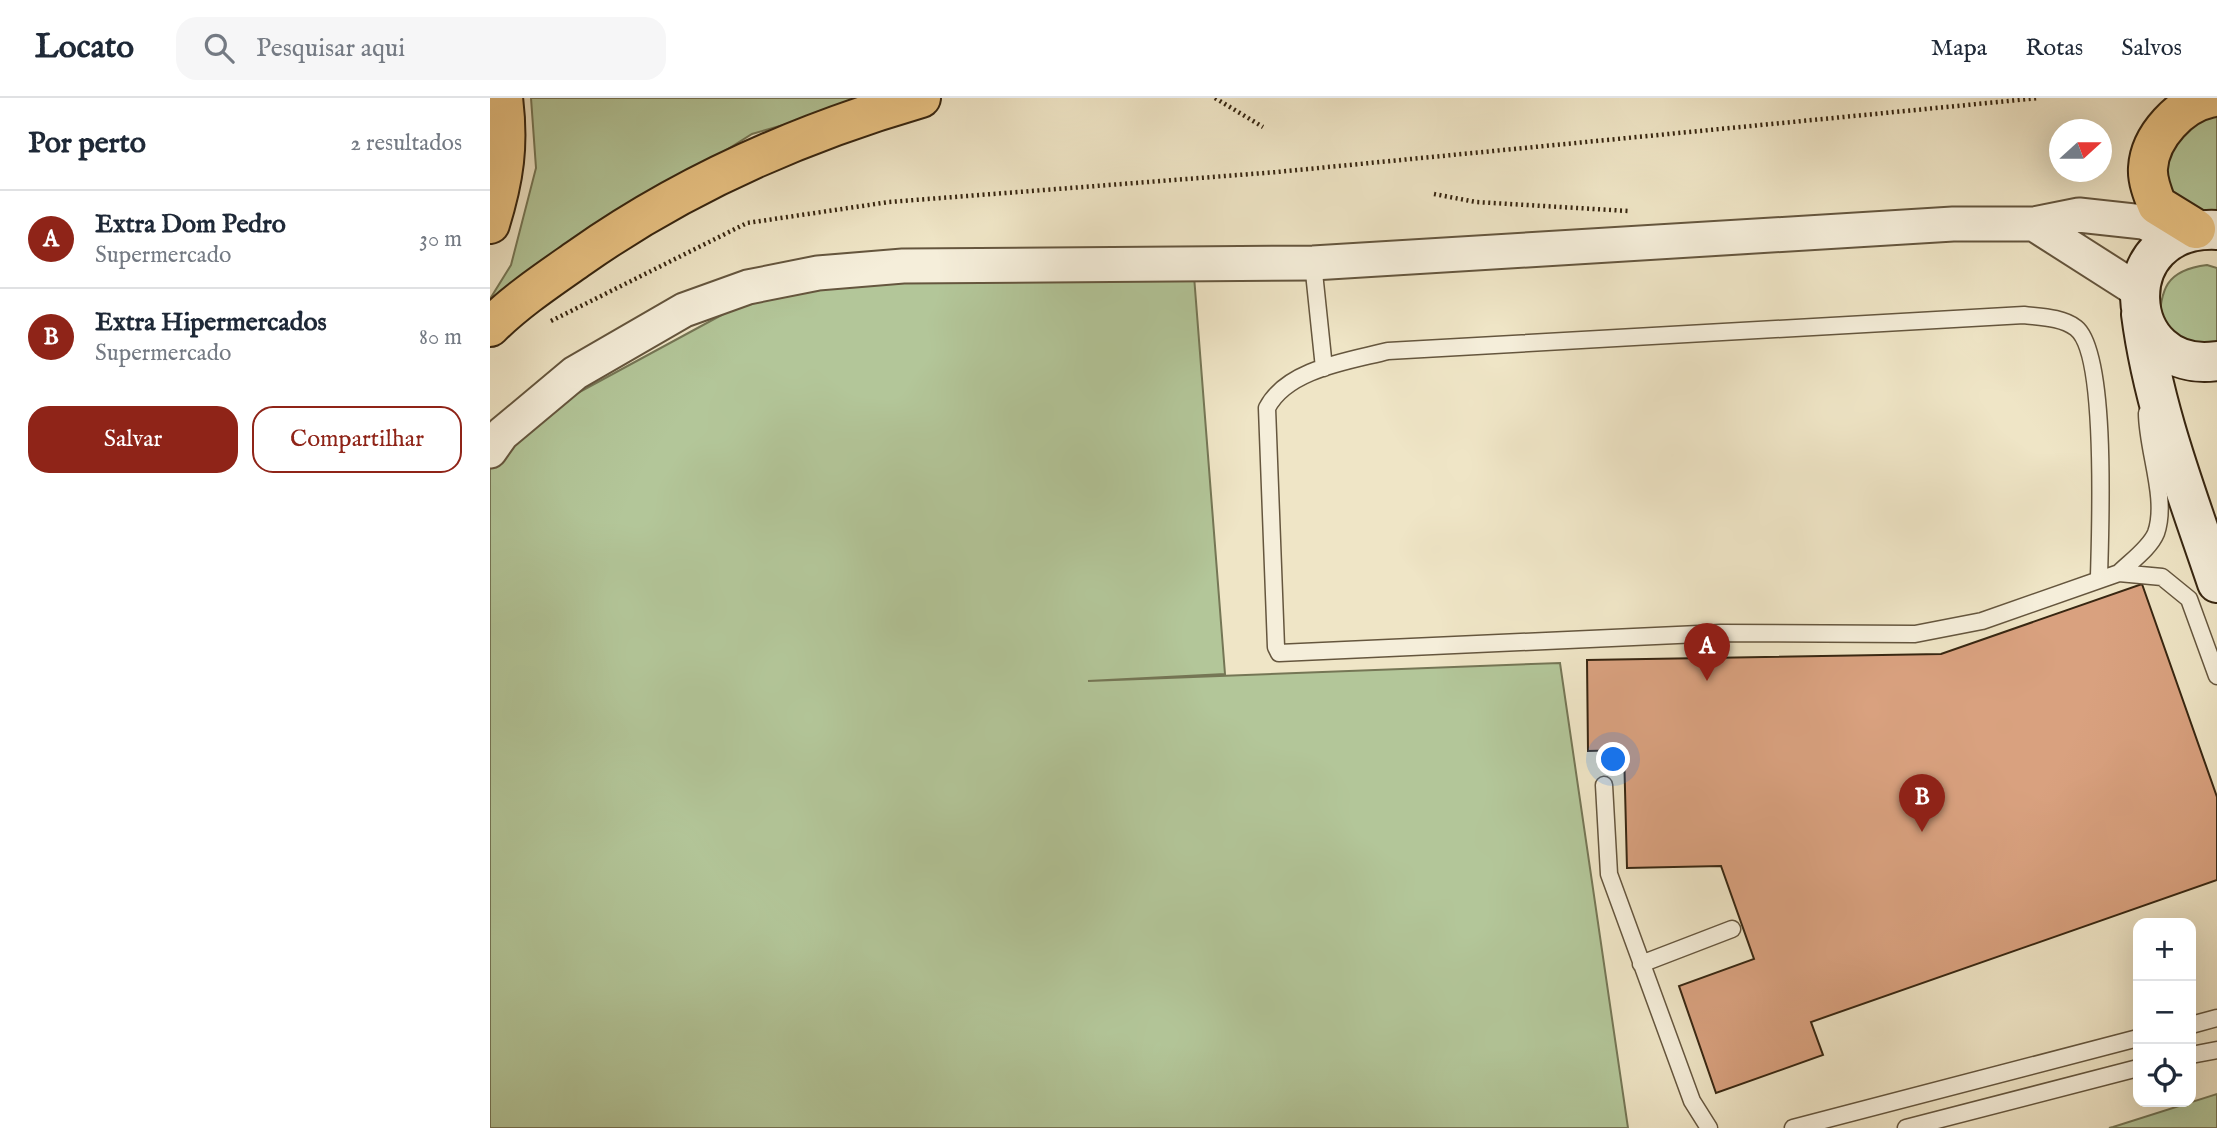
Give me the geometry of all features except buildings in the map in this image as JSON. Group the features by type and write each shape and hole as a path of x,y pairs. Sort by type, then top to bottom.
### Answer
{"highway":[{"path":"490,224 504,179 506,141 503,98"},
{"path":"490,327 621,228 686,190 761,153 850,119 921,98"},
{"path":"2196,232 2158,205 2148,168 2158,137 2176,116 2200,100 2210,98"}],"street":[{"path":"490,451 502,434 575,373 684,310 748,287 818,273 902,266 1313,263 1953,224 2034,224 2079,215 2143,222 2196,232"},
{"path":"2034,224 2140,302 2150,333 2164,348 2183,359 2204,363 2217,361"},
{"path":"2196,232 2144,269 2140,302 2148,366 2217,583"}],"lane":[{"path":"1313,263 1324,368"},
{"path":"2099,577 2102,462 2090,347 2076,328 2053,318 2024,315 1388,351 1324,368 1289,385 1272,398 1267,408 1276,647 1279,653 1721,633 1915,634 1982,621 2099,577 2119,573 2162,577 2189,598 2217,676"},
{"path":"2119,573 2155,535 2159,513 2147,435 2148,366"},
{"path":"1604,785 1609,874 1692,1101 1709,1128"},
{"path":"1641,964 1732,929"},
{"path":"2196,1024 2217,1018"},
{"path":"1793,1128 2133,1039"},
{"path":"2196,1054 2217,1050"},
{"path":"1906,1128 2133,1069"}],"path":[{"path":"1215,98 1263,127"},
{"path":"541,326 747,223 889,202 1290,171 2039,98"}],"green space":[{"path":"531,98 878,98 752,134 490,299 511,265 536,168"},
{"path":"2206,116 2217,117 2217,221 2186,217 2160,178 2172,139"},
{"path":"1193,263 1225,674 1088,681 1560,663 1628,1128 490,1128 490,455 502,434 788,279"},
{"path":"2207,265 2217,268 2217,357 2159,327 2161,302 2168,284 2182,271"},
{"path":"2217,1094 2217,1128 2109,1128 2176,1107 2196,1107 2196,1101"}],"place":[{"name":"Extra Dom Pedro","path":"1707,681"},
{"name":"Extra Hipermercados","path":"1922,832"}]}
